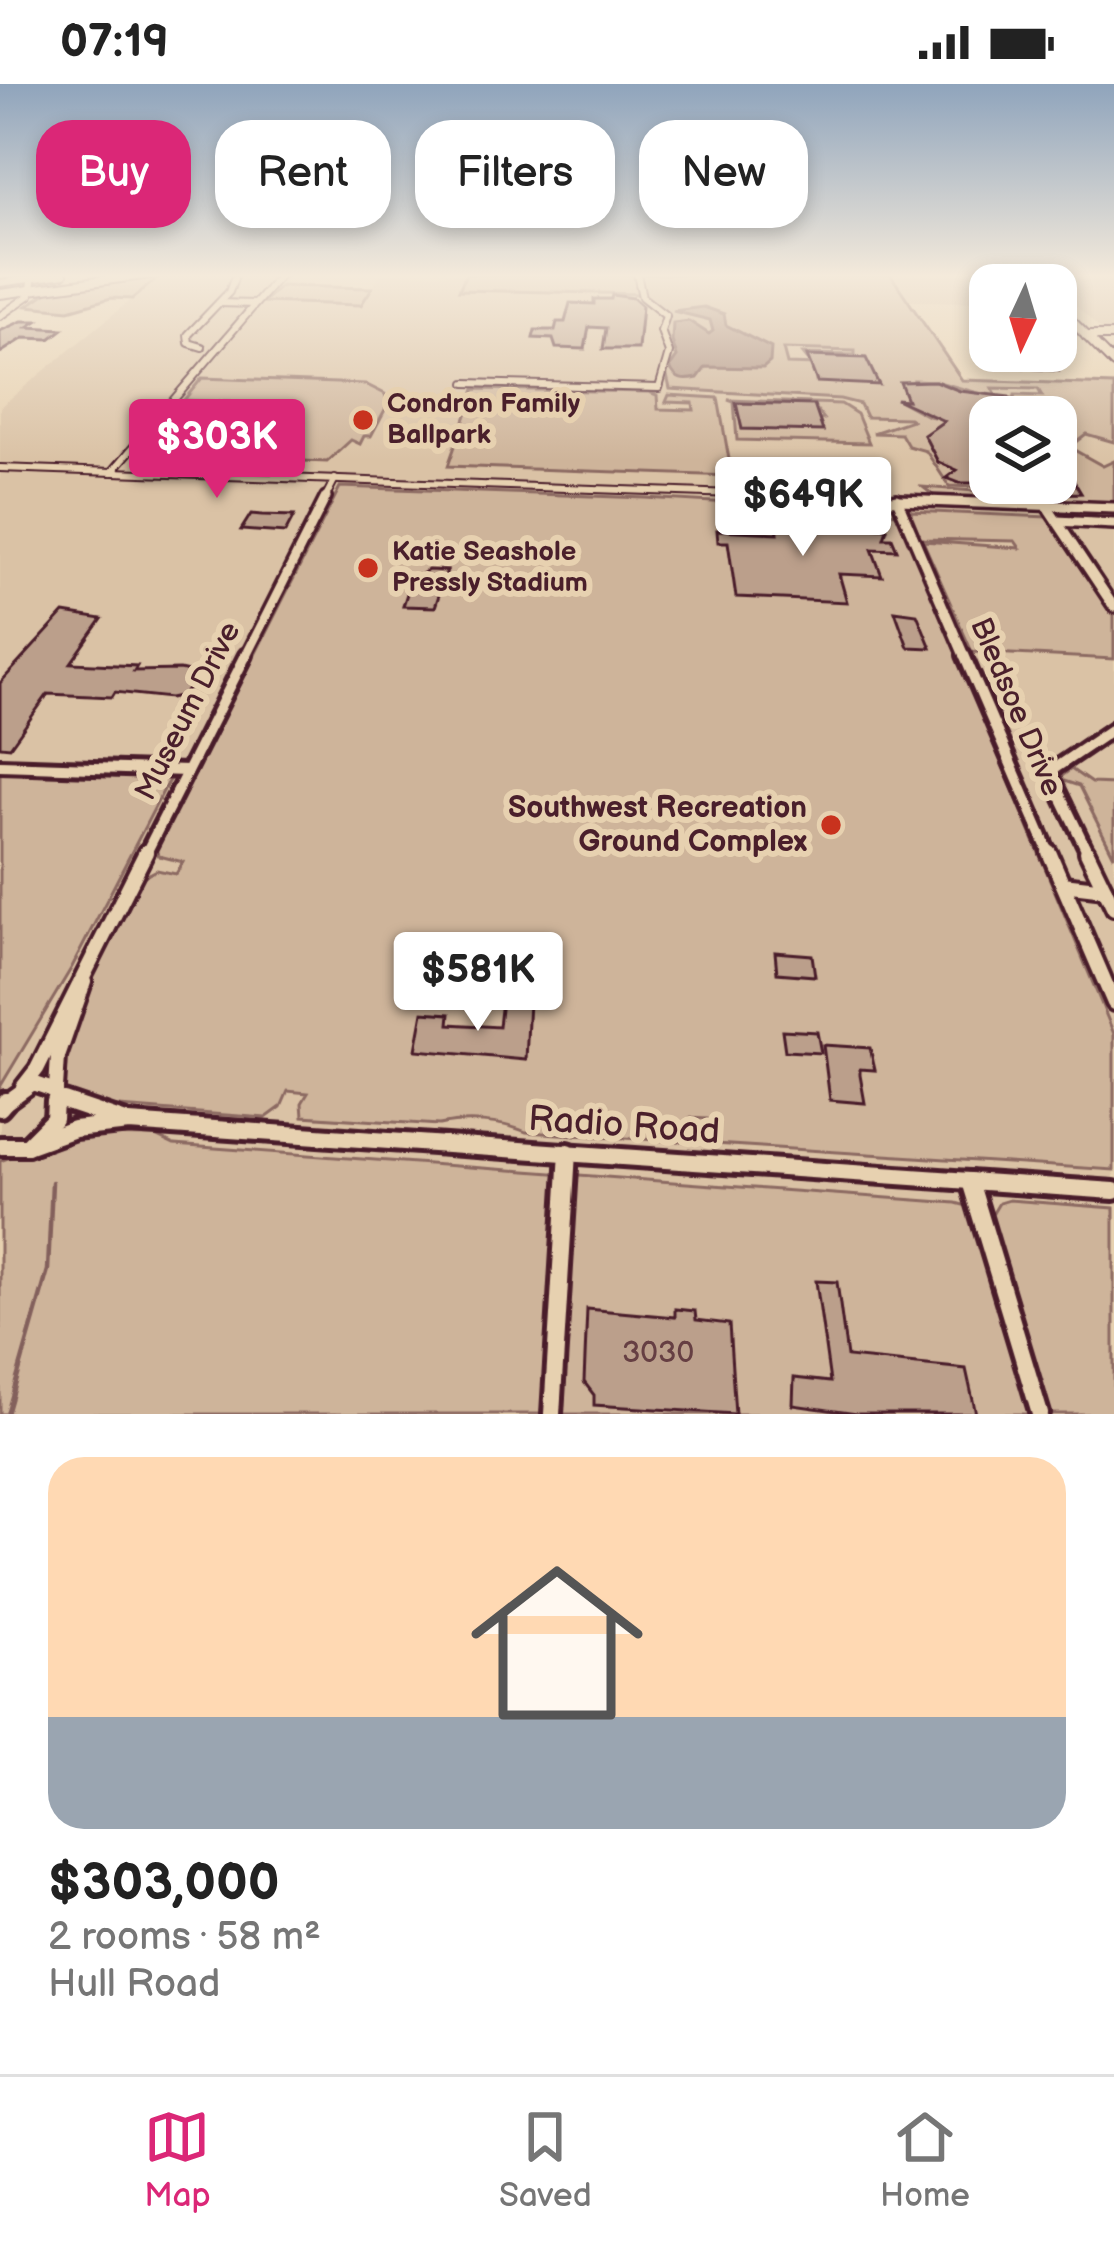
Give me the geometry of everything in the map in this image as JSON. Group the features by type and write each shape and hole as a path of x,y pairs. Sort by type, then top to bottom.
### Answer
{"main road":[{"path":"1086,336 1114,357"},
{"path":"1099,336 1114,357"}],"street":[{"path":"188,336 189,343 202,347"},
{"path":"112,473 229,336"},
{"path":"466,383 658,389 669,353 663,336"},
{"path":"0,468 899,502 1051,513 1114,524"},
{"name":"Museum Drive","path":"0,1108 38,1069 334,481"},
{"name":"Bledsoe Drive","path":"899,502 1114,1004"},
{"path":"1051,513 1114,511"},
{"path":"1051,513 1114,607"},
{"path":"1114,728 1051,775 1114,908"},
{"path":"0,765 188,771"},
{"path":"1063,884 1105,889"},
{"name":"Museum Drive","path":"58,1095 58,1058 88,967"},
{"name":"Radio Road","path":"23,1087 43,1083 58,1095 129,1123"},
{"path":"27,1146 48,1129 58,1095"},
{"name":"Radio Road","path":"2,1149 27,1146 74,1129 129,1123 1114,1191"},
{"path":"552,1414 568,1151"},
{"path":"970,1180 1040,1414"}],"shaded area":[{"path":"87,336 932,336 962,380 1114,385 1114,1414 0,1414 0,407"},
{"path":"666,336 932,336 962,380 1114,385 1114,442 1086,434 1077,441 1077,396 992,388 996,396 989,396 914,380 915,385 904,393 908,400 900,401 928,416 969,423 969,434 934,428 924,435 938,462 957,470 948,478 969,482 969,487 949,486 926,451 908,446 901,434 873,433 912,420 909,418 866,417 860,404 840,399 670,389 666,371 672,351","holes":["783,349 855,351 855,355 803,354 807,359 824,355 865,358 878,383 816,381 817,365 787,364"]},
{"path":"672,336 748,336 771,348 770,362 763,368 706,367 698,378 681,379 670,367 677,357"},
{"path":"202,378 365,384 385,394 388,404 371,436 364,436 360,444 351,440 327,462 228,458 201,438 229,402 184,400"},
{"path":"475,389 649,392 657,395 658,409 694,410 693,403 666,402 669,395 718,398 732,476 448,466"},
{"path":"728,400 841,404 857,414 869,443 737,440 734,402","holes":["737,404 813,405 824,419 819,420 823,430 742,429"]},
{"path":"1077,451 1103,466 1114,461 1114,504 1077,502"},
{"name":"Southwest Recreation Ground Complex","path":"340,487 898,513 1114,1034 1114,1170 715,1144 707,1119 690,1118 690,1142 526,1132 483,1122 439,1125 303,1116 302,1103 308,1093 288,1091 281,1107 266,1118 79,1104 65,1094 67,1043 89,984 143,877 157,870 176,874 183,862 159,856 156,850"},
{"path":"923,487 969,491 969,498 736,488 933,495"},
{"path":"910,511 1048,517 1114,615 1114,659 972,652 923,541 1020,548 1015,541 921,539"},
{"path":"1071,769 1091,783 1114,784 1114,856 1079,786 1058,779"},
{"path":"0,770 170,778 72,967 0,1087"},
{"path":"87,1135 155,1136 174,1145 956,1203 993,1213 999,1203 1009,1200 1114,1208 1114,1414 0,1414 0,1161 55,1140"}],"building":[{"path":"0,336 54,336 24,338 0,353"},
{"path":"587,336 585,349 556,348 553,339 533,338"},
{"path":"605,336 639,336 638,349 603,349"},
{"path":"807,356 866,358 879,385 817,382"},
{"path":"935,381 960,391 1001,396 969,396 969,483 946,478 957,470 938,462 924,435 944,421 896,399 907,400 900,382"},
{"path":"736,403 814,405 823,431 742,429"},
{"path":"251,514 294,516 285,533 241,530"},
{"path":"776,516 887,529 884,538 892,538 897,550 872,549 882,576 839,574 847,602 736,597 728,542 718,542 717,530 778,533"},
{"path":"428,570 447,571 435,607 403,606 411,581"},
{"path":"895,611 917,614 931,648 908,647"},
{"path":"64,613 102,619 71,663 197,674 184,695 170,698 115,692 112,697 48,694 10,747 0,746 0,683"},
{"path":"775,952 812,955 815,976 777,973"},
{"path":"502,1000 529,1001 526,1060 416,1050 423,1012 450,1014 449,1024 499,1027"},
{"path":"782,1030 817,1032 821,1053 785,1051"},
{"path":"823,1045 870,1048 875,1070 860,1069 865,1103 830,1100"},
{"path":"816,1281 837,1282 847,1357 966,1369 976,1414 857,1414 793,1405 794,1378 830,1382"},
{"path":"587,1309 675,1317 675,1309 695,1311 696,1320 729,1324 735,1414 594,1405 594,1395 584,1382"}],"waterway":[{"path":"7,1414 48,1270 52,1182"}],"place":[{"name":"Condron Family Ballpark","path":"363,420"},
{"name":"Katie Seashole Pressly Stadium","path":"368,568"},
{"name":"Southwest Recreation Ground Complex","path":"831,825"}]}
